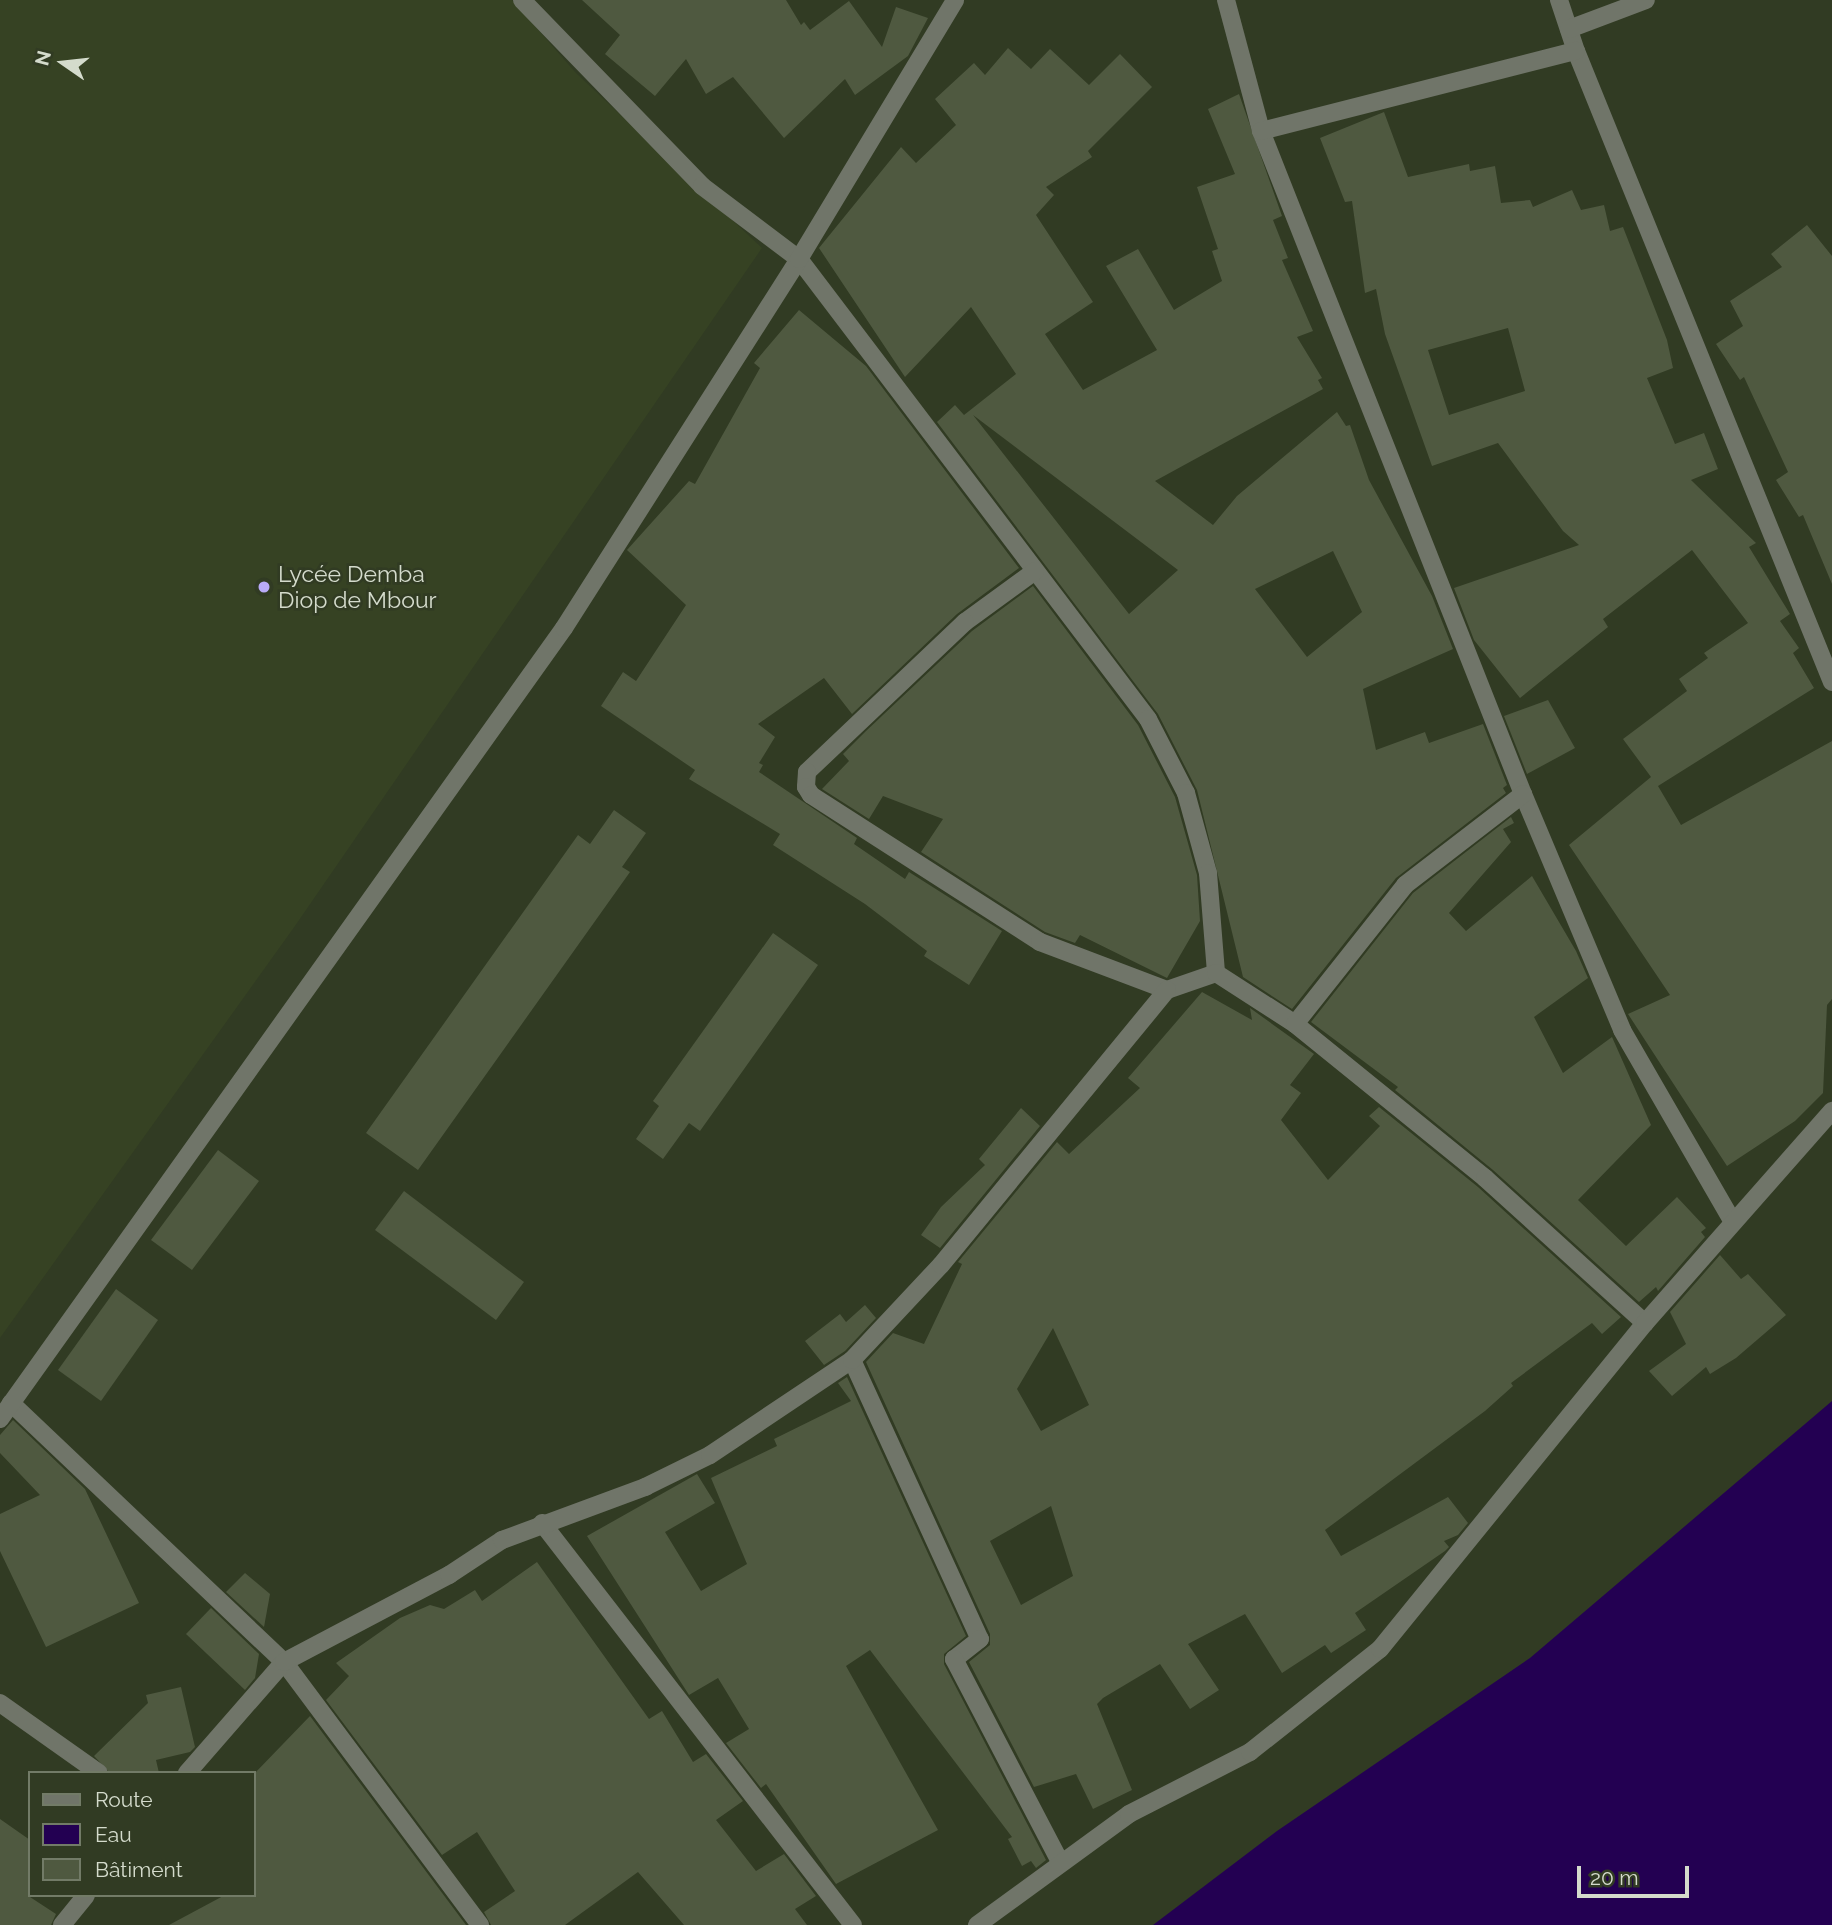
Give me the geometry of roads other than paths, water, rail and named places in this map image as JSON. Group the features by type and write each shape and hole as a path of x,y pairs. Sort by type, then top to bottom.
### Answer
{"street":[{"path":"522,0 702,186 799,258 1148,719 1170,754 1186,793 1208,873 1216,974"},
{"path":"0,1419 564,628 799,258 955,0"},
{"path":"1226,0 1261,131 1523,794 1622,1030 1733,1222"},
{"path":"1559,0 1576,51 1832,682"},
{"path":"1569,29 1647,0"},
{"path":"1261,131 1576,51"},
{"path":"1035,571 955,631 807,772 806,787 824,806 1040,942 1167,990"},
{"path":"1295,1024 1405,885 1523,794"},
{"path":"189,1771 284,1662 449,1575 502,1540 645,1487 710,1455 852,1360 941,1265 1167,990 1216,974"},
{"path":"1216,974 1295,1024 1485,1178 1644,1323"},
{"path":"977,1925 1129,1814 1250,1752 1380,1648 1644,1323 1832,1111"},
{"path":"852,1360 980,1639 954,1659 1060,1862"},
{"path":"11,1403 284,1662 480,1925"},
{"path":"542,1523 853,1925"},
{"path":"0,1703 96,1771"},
{"path":"62,1925 84,1897"}],"water":[{"path":"1832,1401 1832,1925 1153,1925 1277,1831 1530,1658"}],"place":[{"name":"Lycée Demba Diop de Mbour","path":"264,587"}]}
